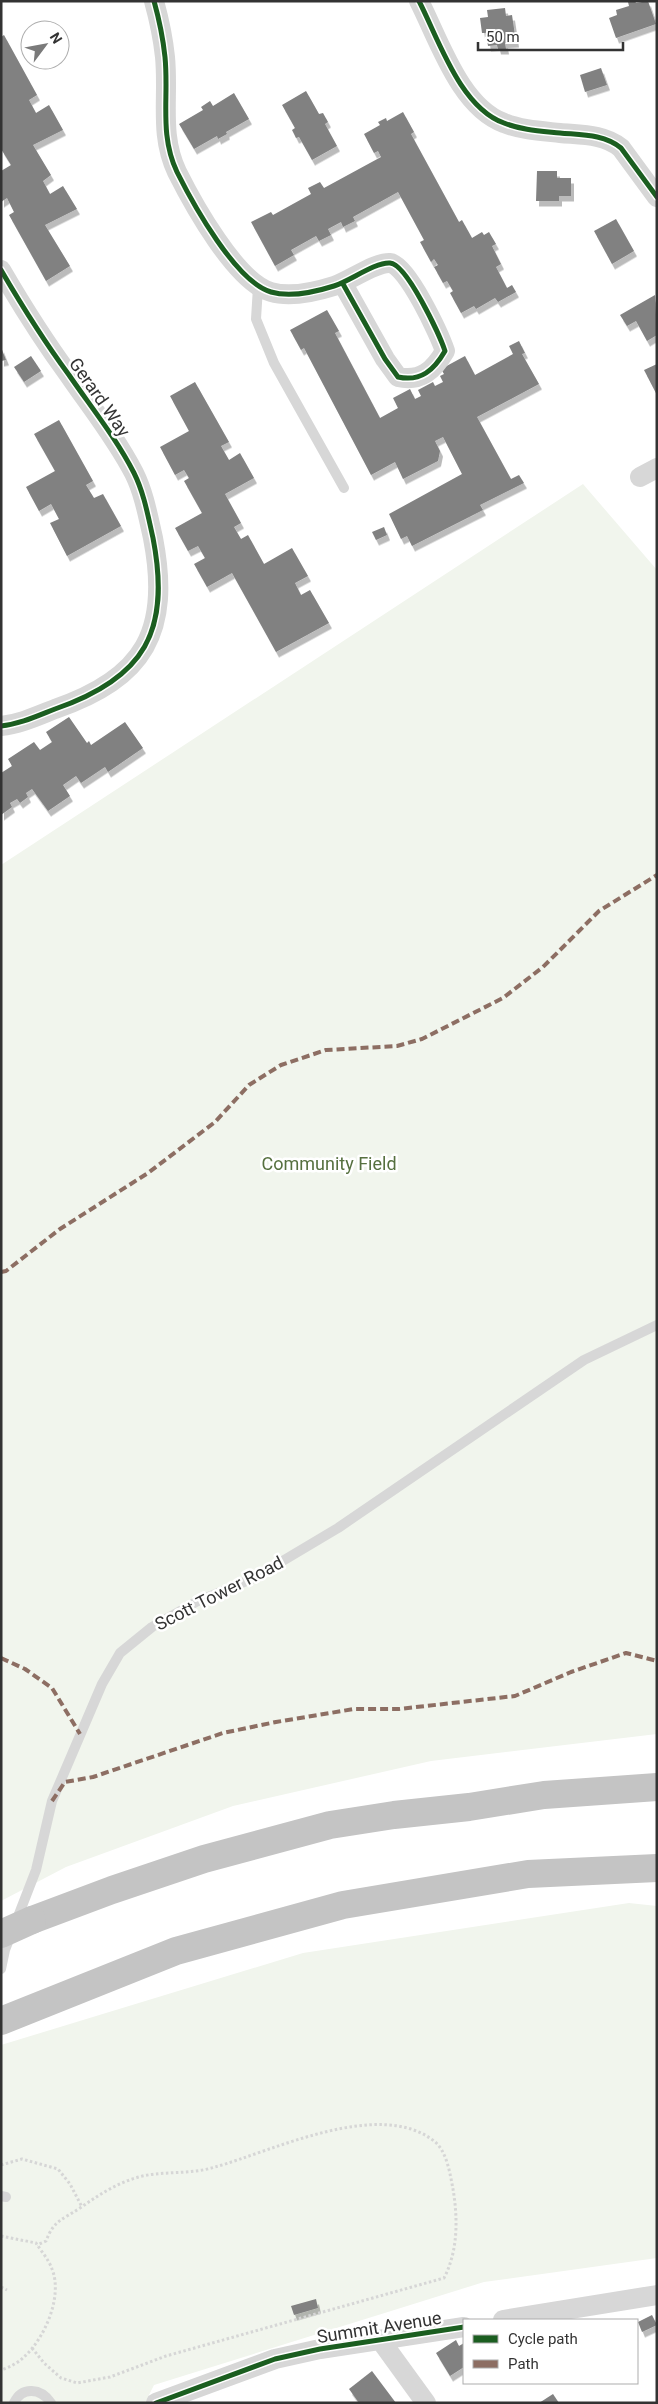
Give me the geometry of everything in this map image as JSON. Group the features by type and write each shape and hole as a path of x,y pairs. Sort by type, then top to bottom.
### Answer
{"highway":[{"path":"1,1934 32,1920 112,1890 204,1859 330,1825 544,1795 657,1787"},
{"path":"2,2021 176,1951 343,1905 528,1874 657,1868"}],"street":[{"path":"154,1 165,56 165,130 171,157 196,208 239,267 258,287 272,293 290,294 315,292 343,284 379,266 391,263 397,266 412,285 440,337 445,351 439,362 422,376 410,380 398,377 385,359 343,284"},
{"path":"419,1 458,78 480,109 503,123 518,128 591,136 614,142 621,148 657,197"},
{"name":"Gerard Way","path":"1,270 36,326 114,440 135,475 149,522 158,578 158,600 149,639 140,656 131,667 108,686 88,696 29,719 1,726"},
{"path":"509,2319 657,2295"},
{"name":"Summit Avenue","path":"159,2402 275,2359 320,2349 463,2327"},
{"path":"381,2341 426,2403"}],"lane":[{"path":"258,287 256,319 274,363 344,488"},
{"name":"Scott Tower Road","path":"1,1969 5,1950 36,1870 52,1801 102,1684 120,1652 152,1627 196,1602 254,1578 338,1528 584,1360 657,1325"},
{"path":"14,2403 20,2394 29,2390 38,2391 45,2395 51,2403"}],"path":[{"path":"1,2236 37,2245 46,2241 52,2226 94,2197 133,2178 212,2168 301,2138 364,2125 388,2124 420,2133 435,2142 444,2157 455,2204 456,2238 451,2265 444,2278 166,2356 110,2377 77,2383 61,2378 44,2363 32,2348"},
{"path":"1,2164 22,2159 58,2169 70,2184 82,2207"},
{"path":"1,2370 25,2357 32,2348 48,2319 53,2303 55,2285 52,2269 37,2245"},
{"path":"1,2287 7,2290"}],"green space":[{"name":"Community Field","path":"583,484 657,570 657,1734 431,1761 233,1806 66,1867 1,1901 1,865"},
{"path":"629,1903 657,1906 657,2258 484,2282 154,2385 145,2403 1,2403 1,2045 303,1953"}],"building":[{"path":"629,1 635,1 636,3 648,1 656,24 616,38 609,18 617,15 616,10 629,6"},
{"path":"505,8 506,16 512,15 516,42 505,43 506,49 498,49 497,45 488,46 486,33 482,33 480,18 488,17 487,10"},
{"path":"4,35 20,64 20,70 23,70 37,95 29,100 36,113 49,105 63,130 33,145 51,175 43,181 50,194 63,186 77,209 45,225 70,266 46,281 9,215 14,212 7,198 1,202 1,171 11,165 1,149 1,37"},
{"path":"601,68 607,85 585,92 580,75"},
{"path":"306,91 319,114 323,113 328,122 325,124 337,146 312,160 299,137 296,138 292,130 295,128 282,105"},
{"path":"234,93 249,119 226,132 227,134 218,139 217,136 194,149 179,124 203,110 201,107 210,101 213,106"},
{"path":"403,112 414,132 411,134 459,222 462,220 472,238 482,232 484,235 489,232 496,244 492,246 501,264 496,267 507,288 512,285 516,292 498,302 495,298 476,309 474,306 461,313 450,293 453,291 447,281 443,283 434,267 438,265 434,259 431,262 420,242 424,240 398,192 353,217 355,221 343,227 341,222 328,229 331,235 319,241 316,236 291,250 294,255 275,266 251,222 271,212 273,215 311,194 308,188 320,182 324,188 381,157 378,151 374,153 364,134 380,125 378,122 386,118 387,121"},
{"path":"537,171 557,171 557,178 571,178 571,196 559,196 559,201 536,201"},
{"path":"616,219 634,251 612,264 594,231"},
{"path":"655,295 657,335 647,341 636,321 627,326 620,315"},
{"path":"327,310 339,331 335,333 380,418 398,408 393,398 410,389 415,399 421,396 418,390 433,382 435,386 443,382 440,376 444,374 441,369 465,356 475,375 513,354 509,346 519,341 525,353 522,354 539,384 477,417 511,479 519,475 524,483 480,505 483,510 412,546 407,536 401,539 389,514 462,474 443,437 435,441 440,451 438,461 403,479 395,462 371,475 304,348 301,350 290,330"},
{"path":"1,347 6,360 1,361"},
{"path":"31,356 41,371 24,382 14,367"},
{"path":"657,364 657,395 644,370"},
{"path":"195,382 229,442 221,446 229,460 240,453 254,478 225,494 241,523 234,527 241,539 248,535 264,564 292,548 308,576 295,583 301,595 310,590 329,623 276,652 232,573 207,587 194,564 205,558 198,546 188,551 175,528 202,513 184,481 189,478 184,470 175,475 160,447 189,431 170,396"},
{"path":"59,420 93,481 86,485 94,498 103,494 121,526 67,556 50,523 59,519 51,504 39,511 26,487 55,471 34,434"},
{"path":"384,527 387,535 376,540 372,532"},
{"path":"69,717 87,743 89,741 91,745 125,722 143,748 108,772 105,767 81,783 76,776 63,785 70,796 48,811 32,789 26,793 28,797 20,803 17,799 10,803 12,807 1,815 1,773 12,766 8,759 34,742 40,750 52,742 46,732"},
{"path":"316,2299 318,2308 294,2315 291,2306"},
{"path":"652,2315 657,2325 642,2332 638,2322"},
{"path":"456,2340 459,2346 463,2344 463,2368 450,2376 436,2353"},
{"path":"372,2371 396,2403 359,2403 349,2389"},
{"path":"553,2394 559,2403 539,2403"}],"marked path":[{"path":"1,1272 6,1271 60,1229 148,1173 215,1122 249,1085 281,1065 326,1050 397,1046 422,1039 503,998 543,967 599,911 657,875"},
{"path":"52,1801 65,1782 93,1777 223,1733 354,1709 399,1709 515,1696 571,1672 626,1653 657,1661"},
{"path":"1,1658 25,1669 52,1688 80,1734"}],"cycle path":[{"path":"154,1 165,57 166,130 171,158 194,203 230,258 244,274 258,285 279,294 311,292 334,286 384,263 397,266 414,287 442,343 445,351 436,364 420,376 413,378 398,377 385,359 343,284"},
{"path":"419,1 452,71 475,103 489,115 517,127 592,136 614,143 621,148 657,197"},
{"path":"1,270 42,336 111,435 134,473 147,513 158,571 158,600 154,625 144,647 130,666 111,682 86,697 22,722 1,726"},
{"path":"156,2403 275,2359 320,2349 463,2327"}]}
